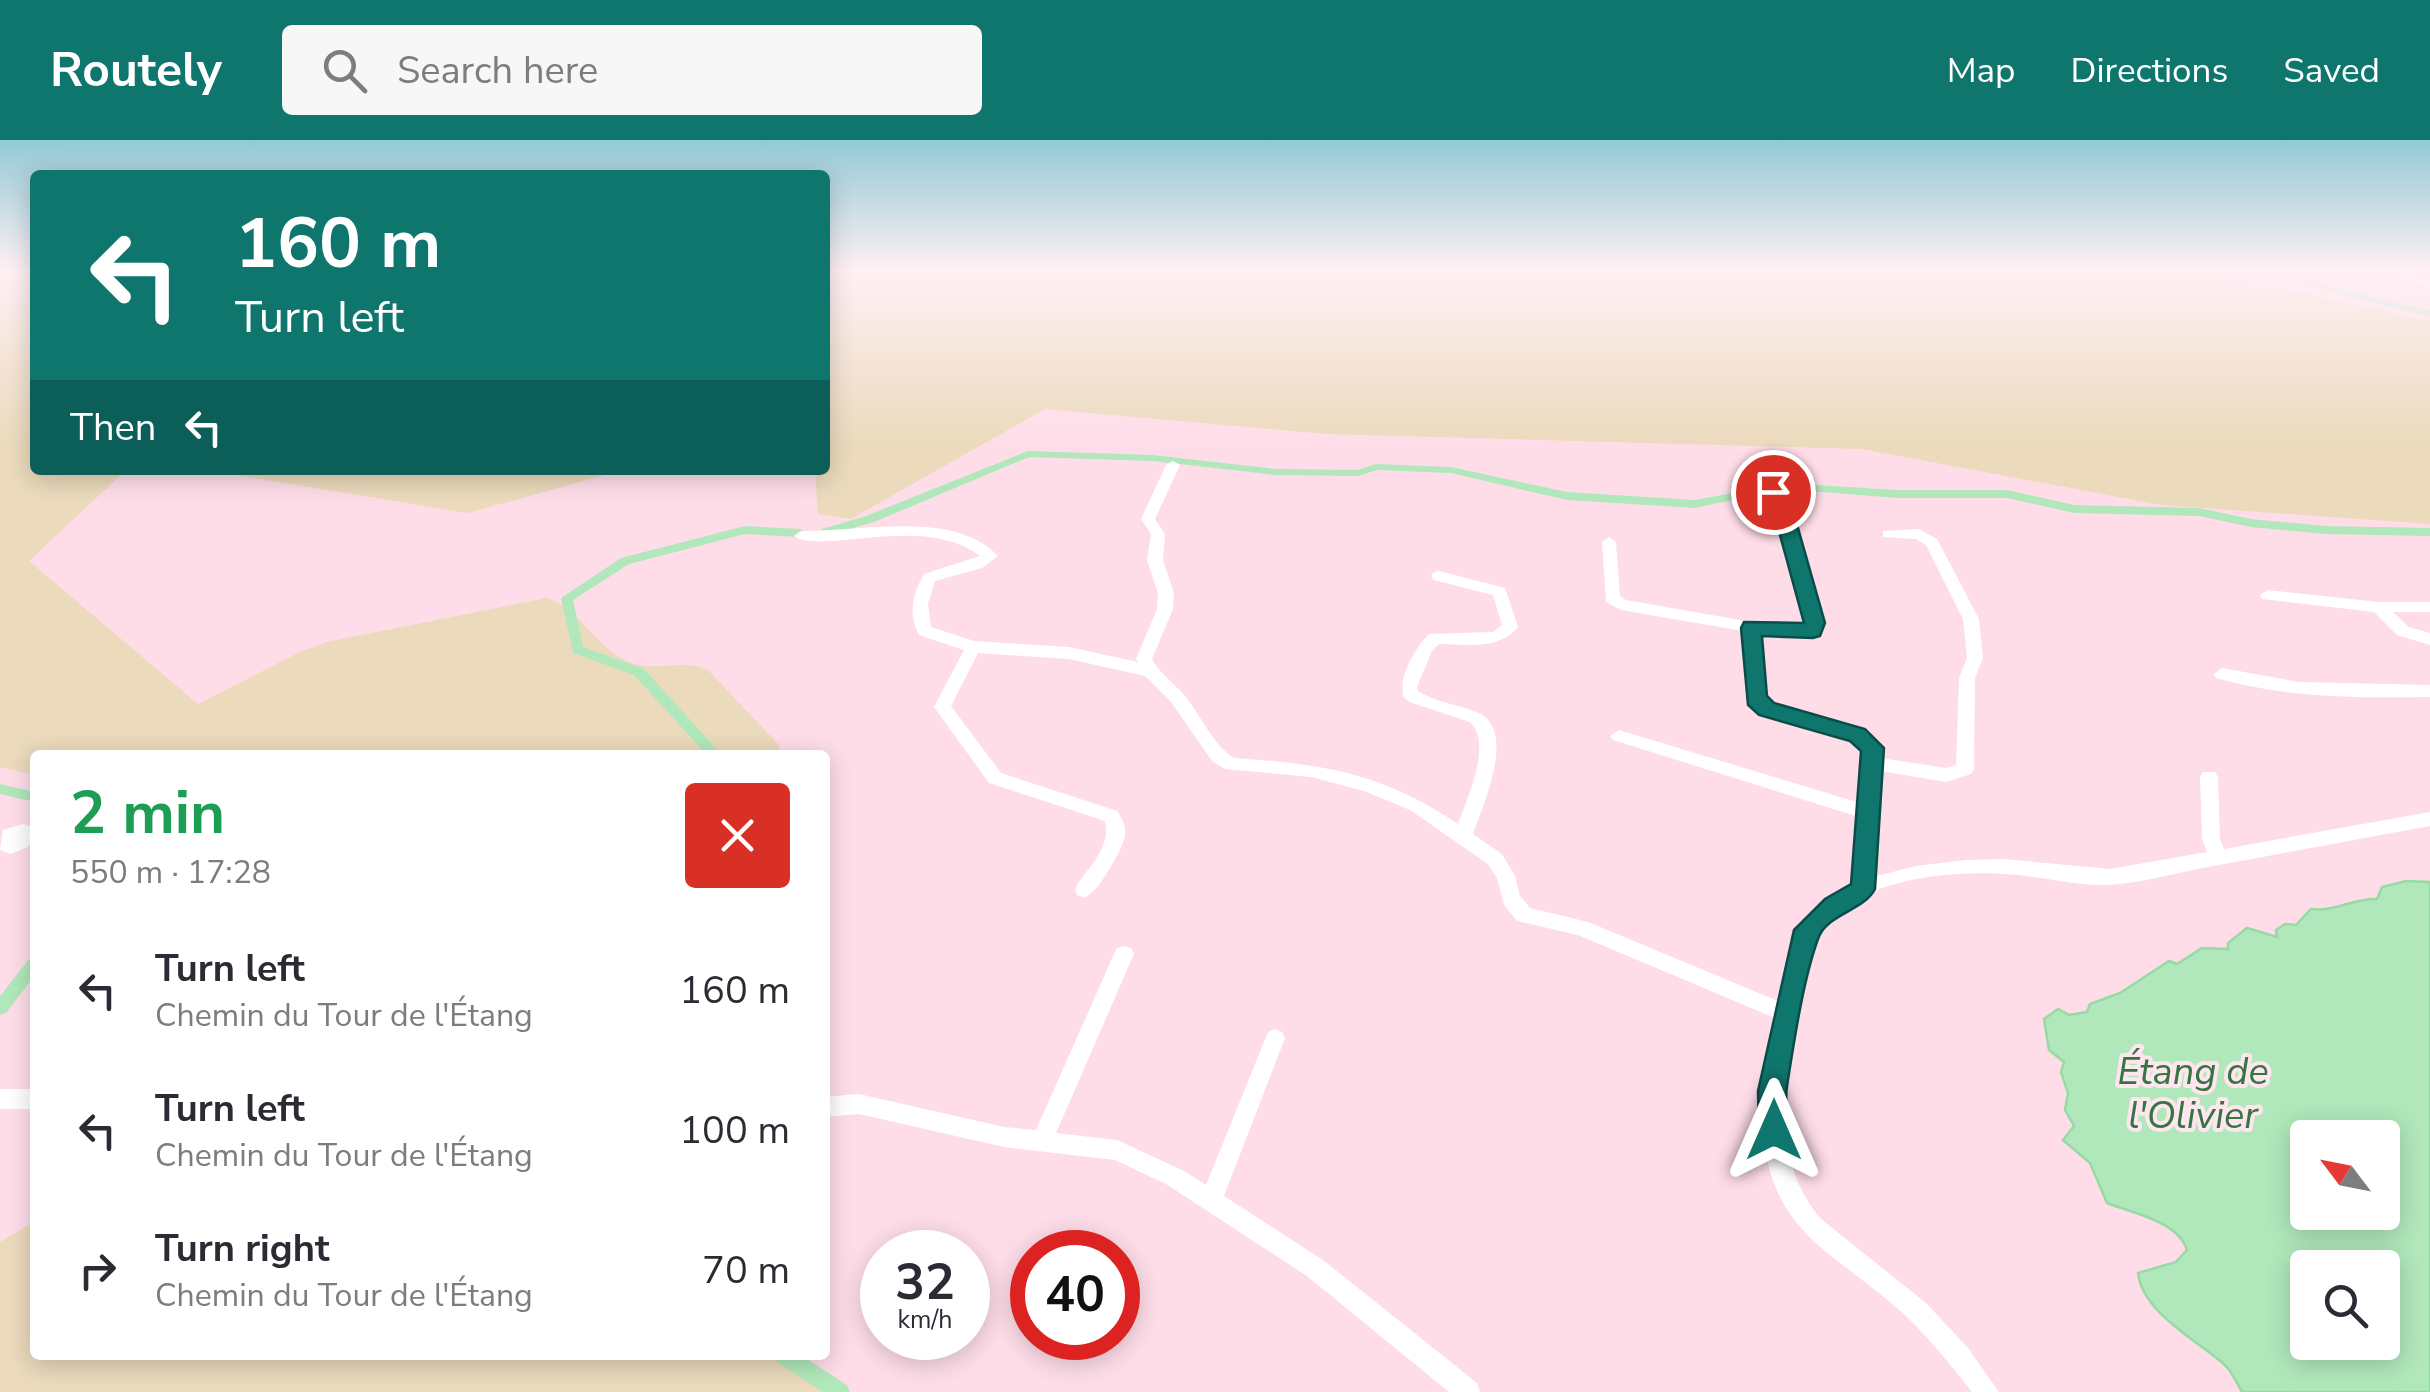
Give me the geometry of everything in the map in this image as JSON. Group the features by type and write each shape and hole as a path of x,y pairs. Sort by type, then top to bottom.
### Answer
{"street":[{"path":"1172,465 1148,519 1158,534 1154,560 1166,593 1165,609 1144,659 1218,756 1231,764 1311,770 1368,784 1416,805 1496,859 1506,876 1511,899 1524,915 1580,928 1787,1014"},
{"path":"1609,542 1612,598 1620,604 1751,628 1813,630 1780,500 1773,492"},
{"path":"801,536 831,538 891,532 960,536 990,556 976,566 929,578 920,603 920,624 925,631 974,646 1068,653 1150,671"},
{"path":"1872,763 1946,774 1965,769 1966,678 1975,658 1971,620 1932,542 1919,534 1888,534"},
{"path":"1439,576 1500,592 1510,627 1496,638 1435,638 1425,648 1410,687 1410,694 1425,704 1474,717 1488,730 1491,746 1464,834"},
{"path":"2268,595 2378,607 2430,606"},
{"path":"2378,607 2403,630 2430,639"},
{"path":"1751,628 1756,699 1760,705 1858,735 1873,748 1863,889"},
{"path":"974,646 942,707 986,769 995,778 1111,816 1118,824 1118,836 1084,890"},
{"path":"2222,674 2259,684 2315,691 2430,691"},
{"path":"1619,736 1868,813"},
{"path":"2209,776 2210,839 2218,858"},
{"path":"1987,1392 1907,1301 1803,1215 1781,1172 1772,1091 1807,930 1834,906 1863,889 1908,875 1992,866 2072,878 2110,877 2430,819"},
{"path":"1042,1141 1124,954"},
{"path":"1211,1201 1275,1038"},
{"path":"0,1099 30,1098"},
{"path":"830,1107 858,1104 1004,1137 1116,1150 1174,1177 1314,1268 1468,1392"}],"shaded area":[{"path":"0,328 30,328 30,475 121,475 29,561 198,704 327,642 547,598 569,611 629,662 708,670 779,745 778,750 30,750 30,774 0,767"},
{"path":"830,328 2430,328 2430,524 2161,505 1862,449 1326,434 1045,409 851,519 818,514 815,475 830,475"},
{"path":"236,475 605,475 468,513"},
{"path":"30,1224 30,1360 800,1360 823,1392 0,1392 0,1242"}],"water":[{"name":"Étang de l'Olivier","path":"2406,881 2430,882 2430,1392 2242,1392 2225,1365 2160,1313 2142,1287 2138,1273 2176,1262 2187,1250 2182,1240 2153,1219 2107,1203 2090,1163 2063,1140 2074,1126 2065,1110 2068,1093 2061,1072 2064,1062 2049,1050 2044,1019 2058,1009 2069,1015 2087,1012 2090,1004 2120,993 2169,961 2177,964 2202,948 2228,949 2228,943 2247,928 2277,937 2276,930 2285,924 2296,925 2311,909 2377,899 2382,887"}],"waterway":[{"path":"826,532 870,519 1028,454 1153,458 1276,472 1358,473 1376,467 1451,470 1567,496 1695,504 1785,486 1897,494 2007,494 2074,509 2199,512 2251,523 2325,530 2430,532"},
{"path":"710,750 639,672 577,650 567,598 625,561 745,530 800,533"},
{"path":"0,789 30,796"},
{"path":"0,1008 30,969"},
{"path":"792,1360 840,1392"}],"route":[{"path":"1773,492 1780,500 1814,623 1813,630 1797,632 1751,628 1756,699 1767,709 1858,735 1873,748 1863,889 1834,906 1807,930 1772,1091 1774,1130"}]}
